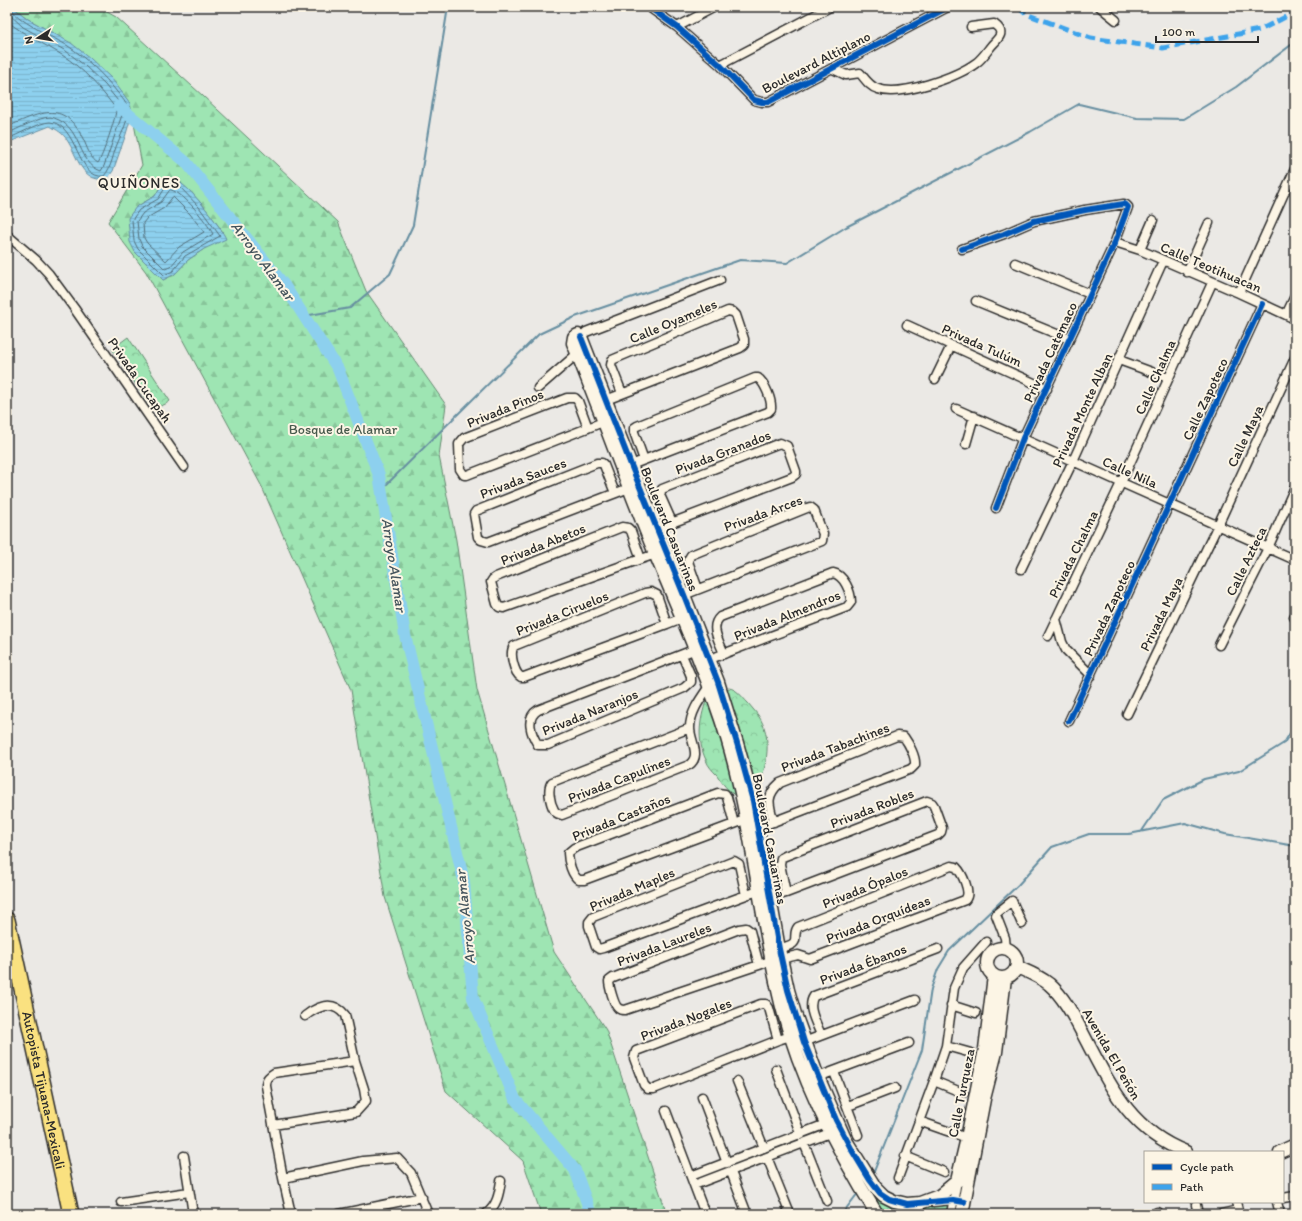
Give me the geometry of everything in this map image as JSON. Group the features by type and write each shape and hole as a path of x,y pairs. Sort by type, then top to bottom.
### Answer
{"highway":[{"name":"Autopista Tijuana-Mexicali","path":"7,920 71,1214"},
{"name":"Autopista Tijuana-Mexicali","path":"7,963 60,1214"}],"street":[{"name":"Boulevard Altiplano","path":"650,7 677,27 720,65 754,100 762,102 768,102 833,69 942,8"},
{"path":"677,27 715,7"},
{"path":"720,65 830,7"},
{"path":"1100,7 1116,20"},
{"path":"833,69 846,75 860,73 873,87 891,92 902,91 934,82 966,70 977,62 999,37 1001,32 999,27 994,24 971,27"},
{"path":"1239,293 1295,169"},
{"name":"Privada Catemaco","path":"962,249 1004,234 1034,221 1084,210 1124,204 1128,208 1115,242 1023,438 996,508"},
{"path":"1140,250 1153,220"},
{"path":"1188,272 1209,223"},
{"name":"Privada Cucapah","path":"7,236 36,260 49,274 184,466"},
{"name":"Calle Teotihuacan","path":"1115,242 1140,250 1295,319"},
{"name":"Privada Monte Alban","path":"1021,569 1073,461 1163,261"},
{"path":"1015,263 1090,294"},
{"name":"Calle Oyameles","path":"581,337 586,332 720,280"},
{"name":"Calle Chalma","path":"1121,483 1212,282"},
{"path":"1286,315 1295,296"},
{"path":"976,301 1069,339"},
{"name":"Calle Zapoteco","path":"1170,504 1262,304"},
{"name":"Calle Oyameles","path":"606,400 740,348 744,345 744,339 736,315 733,312 728,311 612,360 610,365 622,393"},
{"name":"Privada Tulúm","path":"907,326 1047,389"},
{"name":"Boulevard Casuarinas","path":"833,1127 818,1078 791,1002 777,956 759,891 747,819 714,684 710,659 684,595 652,530 629,488 573,343 574,337 581,337 631,466 652,530 656,554 682,618 714,684 738,743 753,801 758,828 770,898 777,956 782,1004 791,1036 803,1070 833,1127 848,1155 876,1214"},
{"path":"935,379 951,346"},
{"path":"538,388 578,354"},
{"name":"Calle Maya","path":"1218,525 1295,358"},
{"path":"1119,360 1168,378"},
{"path":"631,466 768,412 771,409 771,402 762,381 755,378 634,428 644,460"},
{"name":"Privada Pinos","path":"588,428 578,401 575,398 567,398 464,438 459,444 460,469 464,475 467,475 604,422"},
{"name":"Calle Nila","path":"956,408 1295,560"},
{"path":"966,444 974,416"},
{"name":"Pivada Granados","path":"652,530 792,477 796,474 796,470 787,446 780,443 662,489 660,495 672,522"},
{"name":"Privada Sauces","path":"615,493 604,466 602,463 597,463 476,511 474,514 478,537 481,540 488,542 629,488"},
{"name":"Privada Chalma","path":"1048,636 1121,483"},
{"name":"Calle Azteca","path":"1219,645 1268,548 1295,487"},
{"name":"Privada Zapoteco","path":"1069,721 1170,504"},
{"name":"Privada Arces","path":"684,595 822,541 823,534 814,510 810,507 807,508 691,555 688,560 698,589"},
{"name":"Privada Maya","path":"1127,714 1218,525"},
{"name":"Privada Abetos","path":"642,559 631,531 628,528 622,527 496,577 491,582 497,604 499,607 504,608 642,559 656,554"},
{"name":"Privada Almendros","path":"710,659 724,654 847,607 851,602 851,598 843,578 838,574 833,573 720,617 716,621 715,629 724,654"},
{"name":"Privada Ciruelos","path":"667,624 657,595 650,592 645,593 514,646 512,649 512,654 517,674 518,676 524,677 667,624 682,618"},
{"path":"1056,618 1062,642 1066,650 1091,675"},
{"name":"Privada Naranjos","path":"682,655 691,682 684,688 548,745 538,744 535,741 530,724 530,718 533,713 538,710 696,649"},
{"name":"Privada Capulines","path":"690,728 552,782 549,785 549,790 554,810 557,814 562,815 689,766 696,758 690,728 692,716 699,701 714,684"},
{"name":"Privada Tabachines","path":"758,828 774,822 911,769 915,765 915,761 907,740 904,737 897,736 780,783 774,788 769,797 768,804 774,822"},
{"name":"Privada Castaños","path":"734,824 727,797 725,794 718,793 574,848 568,853 568,856 574,876 579,880 584,880 734,824 747,819"},
{"name":"Privada Robles","path":"770,898 786,893 938,835 942,828 934,806 932,803 927,801 781,858 780,864 786,893"},
{"name":"Privada Maples","path":"746,895 739,864 734,861 593,917 589,922 589,926 596,947 599,949 759,891"},
{"name":"Privada Ópalos","path":"777,956 794,942 798,927 951,866 956,867 960,871 964,882"},
{"name":"Privada Orquídeas","path":"777,956 798,954 810,959 965,900 969,893 964,882"},
{"path":"1006,949 1005,938 996,915 997,913 1012,901 1022,924"},
{"name":"Privada Laureles","path":"759,965 750,931 746,928 739,929 613,978 609,980 609,985 617,1007 620,1010 624,1010 759,965 777,956"},
{"path":"898,1178 946,1046 954,988 963,968 986,942"},
{"name":"Privada Ébanos","path":"821,1036 810,1006 814,996 938,949"},
{"path":"996,949 1006,949 1012,952 1015,956 1017,967 1012,974 1000,977 991,973 988,967 988,957 996,949"},
{"name":"Avenida El Peñón","path":"1017,967 1040,978 1050,985 1062,999 1073,1015 1101,1070 1123,1106 1129,1113 1140,1125 1155,1136 1175,1148 1183,1151"},
{"name":"Calle Turqueza","path":"960,1206 957,1182 968,1138 1000,977"},
{"name":"Calle Turqueza","path":"951,1214 960,1206 996,1052 1000,977"},
{"path":"804,1042 915,1000"},
{"name":"Privada Nogales","path":"778,1040 769,1008 766,1004 761,1004 636,1051 634,1058 644,1085 648,1089 654,1089 791,1036"},
{"path":"951,1005 976,1013"},
{"path":"273,1125 356,1112 366,1101 345,1015 341,1010 333,1006 322,1006 314,1009 305,1016"},
{"path":"818,1078 909,1043"},
{"path":"946,1046 971,1054"},
{"path":"291,1214 282,1178 266,1086 268,1076 274,1073 355,1061"},
{"path":"776,1069 801,1135"},
{"path":"834,1072 858,1134"},
{"path":"737,1081 764,1148"},
{"path":"934,1081 963,1093"},
{"path":"848,1106 895,1088"},
{"path":"702,1097 727,1163"},
{"path":"666,1111 705,1214"},
{"path":"919,1122 968,1138"},
{"path":"691,1176 801,1135 833,1127"},
{"path":"694,1185 804,1143 833,1127"},
{"path":"804,1143 826,1201"},
{"path":"1282,1151 1295,1145"},
{"name":"Boulevard Casuarinas","path":"848,1155 884,1196 899,1202 960,1206"},
{"path":"184,1156 193,1214"},
{"path":"905,1156 944,1172"},
{"path":"767,1157 790,1214"},
{"path":"282,1178 363,1161 397,1158 411,1173 430,1214"},
{"path":"731,1172 747,1214"},
{"path":"486,1214 492,1210 497,1200 501,1181"},
{"path":"909,1214 920,1203 939,1196 957,1182"},
{"path":"121,1202 189,1192"},
{"path":"1284,1198 1295,1196"},
{"path":"339,1214 422,1197"},
{"path":"1277,1203 1280,1214"},
{"path":"1196,1205 1198,1214"},
{"path":"1221,1214 1238,1209"}],"green space":[{"name":"Bosque de Alamar","path":"13,7 98,7 116,17 203,96 338,222 366,291 446,405 439,456 456,540 477,690 554,952 606,1030 667,1214 541,1214 523,1161 446,1091 385,897 351,690 261,485 146,272 108,222 142,165 130,103 51,32 28,19","holes":["165,179 181,183 202,204 223,232 204,249 188,260 175,274 163,280 135,252 136,207 155,196"]},
{"path":"128,337 170,401 161,406 151,403 149,404 112,349"},
{"path":"729,688 739,694 758,715 766,732 767,742 766,761 758,788 736,796 725,787 708,764 703,752 700,736 701,720 708,696"},
{"path":"851,1160 904,1209 901,1214 885,1214"},
{"path":"933,1204 949,1204 948,1214 916,1214"}],"water":[{"path":"7,7 13,7 28,19 71,43 90,58 112,79 130,103 131,117 126,134 113,171 107,179 91,177 86,173 81,167 71,146 65,138 60,132 50,126 7,143"},
{"path":"165,179 175,181 185,186 213,218 226,239 204,249 188,260 175,274 163,280 135,252 130,242 128,218 136,207 155,196"}],"waterway":[{"path":"304,316 350,308 390,274 413,225 448,7"},
{"path":"381,490 539,334 575,317 740,260 787,263 846,227 1030,132 1079,104 1137,118 1184,119 1236,87 1295,42"},
{"name":"Arroyo Alamar","path":"119,106 186,162 284,285 338,369 379,475 405,635 464,881 473,998 515,1099 575,1170 591,1214"},
{"path":"1142,831 1163,800 1204,779 1239,771 1284,743 1295,725"},
{"path":"873,1174 922,1050 931,989 938,969 949,951 1018,885 1052,847 1089,834 1129,834 1185,823 1225,834 1295,846"},
{"path":"842,1214 858,1193"}],"marked path":[{"path":"1018,7 1026,14 1091,38 1163,48 1260,30 1295,12"}],"cycle path":[{"path":"649,7 677,27 720,65 754,100 762,102 768,102 948,7"},
{"path":"962,249 1004,234 1034,221 1085,210 1124,204 1128,207 1115,242 1023,438 996,508"},
{"path":"1069,721 1262,304"},
{"path":"581,337 718,682 753,801 779,949 788,990 804,1042 836,1120 870,1180 880,1193 889,1199 907,1204 953,1200 964,1202"}],"district":[{"name":"QUIÑONES","path":"139,183"}]}
